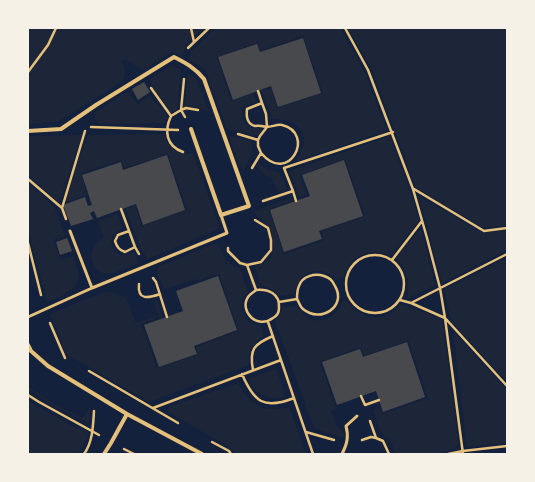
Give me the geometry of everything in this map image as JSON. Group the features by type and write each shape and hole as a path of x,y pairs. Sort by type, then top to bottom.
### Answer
{"street":[{"path":"28,132 61,129 96,105 174,57 186,62 197,70 204,79 249,206 221,214 191,129"},
{"path":"28,345 31,351 48,366 126,414 202,454"},
{"path":"104,454 111,444 126,414"}],"lane":[{"path":"28,317 92,288 227,233 221,214"},
{"path":"70,231 92,288"},
{"path":"342,454 347,443 348,435 346,426 357,416"}],"path":[{"path":"28,72 48,45 56,28"},
{"path":"192,28 194,42"},
{"path":"345,28 368,70 393,132 422,220 440,288 463,452"},
{"path":"142,77 171,116"},
{"path":"258,91 266,114 267,127 258,140"},
{"path":"262,103 247,109 246,119 252,125 267,127 281,124 295,133 299,144 296,153 288,162 278,164"},
{"path":"168,138 167,125 171,116 181,110 191,129"},
{"path":"28,179 62,208 87,127 173,130"},
{"path":"284,168 393,132"},
{"path":"261,153 267,160 284,168 296,201"},
{"path":"413,189 484,231 507,228"},
{"path":"278,196 292,191"},
{"path":"249,206 253,218 268,228 271,240 271,250 261,262 247,264 256,290"},
{"path":"121,209 136,247 153,278"},
{"path":"392,260 422,220"},
{"path":"129,231 118,235 115,241 117,246 120,250 126,252 136,247"},
{"path":"28,243 45,309 64,358 71,362"},
{"path":"373,254 392,260 399,267 403,275 404,290 400,300 393,308 382,313 367,313 352,304 345,289 345,278 350,267 360,258 373,254"},
{"path":"411,303 507,254"},
{"path":"318,274 331,278 338,291 336,305 328,313 315,315 302,309 297,299 299,285 307,277 318,274"},
{"path":"150,275 143,278 140,282 139,289 141,294 150,298 160,294"},
{"path":"156,282 168,317"},
{"path":"256,290 270,290 276,295 279,302 279,309 276,316 268,322 261,323 252,319 246,308 248,297 256,290"},
{"path":"279,302 297,299"},
{"path":"400,300 411,303 445,318 507,386"},
{"path":"268,322 313,454"},
{"path":"253,370 251,353 254,347 260,341 273,336"},
{"path":"153,408 281,360"},
{"path":"85,369 179,423"},
{"path":"242,374 249,391 259,400 272,404 286,402 294,398"},
{"path":"84,454 87,450 93,431 94,406 105,381"},
{"path":"28,395 88,428"},
{"path":"361,396 367,412"},
{"path":"365,405 379,400"},
{"path":"370,418 376,438"},
{"path":"363,439 371,437 383,441 389,454"},
{"path":"211,441 229,451 230,454"},
{"path":"448,454 507,446"}],"shaded area":[{"path":"28,28 204,28 185,45 183,57 172,52 142,70 125,59 121,61 125,69 125,77 121,82 57,122 28,124"},
{"path":"216,28 340,28 365,73 387,131 296,161 304,144 304,136 296,125 281,119 271,119 262,91 271,88 277,108 323,93 303,36 260,51 257,43 217,57 231,101 253,93 256,101 242,108 242,116 247,126 259,128 262,131 257,136 227,129 205,69 190,60 190,52"},
{"path":"348,28 507,28 507,225 484,228 416,188 372,69"},
{"path":"171,66 181,68 177,110 171,112 152,87 149,79"},
{"path":"188,73 196,78 209,112 197,107 185,106"},
{"path":"128,91 137,104 150,96 168,117 164,123 100,124 96,122 94,117 96,112"},
{"path":"164,134 168,143 174,150 188,154 193,153 220,228 148,259 141,249 126,209 135,205 142,226 187,210 168,154 124,168 121,160 81,173 87,195 66,202 65,199 88,135"},
{"path":"82,135 59,203 28,175 28,136"},
{"path":"229,136 252,140 252,152 244,170 239,166"},
{"path":"390,136 419,221 390,256 375,252 362,255 351,263 343,277 337,280 324,272 311,272 300,280 296,286 294,294 279,296 271,289 261,285 255,268 256,265 263,263 270,258 274,247 268,228 260,217 255,214 255,211 290,198 291,201 269,209 284,254 324,240 321,231 365,216 345,159 300,175 307,195 299,197 290,171"},
{"path":"259,163 268,170 280,173 287,189 278,192 272,178 265,175 256,166"},
{"path":"28,182 54,207 65,236 53,240 61,260 73,256 78,271 76,283 69,292 47,302 28,229"},
{"path":"419,196 483,233 507,231 507,250 442,283"},
{"path":"117,214 123,228 115,233 111,240 113,249 121,255 134,252 139,263 110,274 105,274 97,269 92,260 92,251 94,247 104,238 98,221"},
{"path":"421,228 435,285 407,299 408,282 406,272 396,258"},
{"path":"216,243 229,262 240,268 248,292 242,303 244,316 251,323 261,326 264,336 257,341 252,348 249,356 249,365 149,402 66,354 50,314 107,291 125,297 136,323 158,315 154,301 157,300 162,316 141,324 157,368 198,355 196,347 239,331 219,274 196,281 195,279 164,290 161,280 157,276 158,267"},
{"path":"507,258 507,382 451,321 444,290"},
{"path":"347,301 356,310 366,316 376,318 382,317 397,309 401,304 442,319 459,444 452,449 437,454 395,454 394,447 391,442 387,437 381,434 373,410 380,409 383,414 428,398 408,340 364,357 361,347 320,362 336,409 331,411 337,426 344,433 343,438 314,428 275,321 279,316 282,307 297,306 308,318 313,320 323,320 333,315 340,307 342,302"},
{"path":"453,331 507,390 507,443 467,447"},
{"path":"276,369 285,396 272,398 264,396 252,386 249,378"},
{"path":"238,383 248,397 259,406 272,409 289,407 306,454 235,454 230,448 167,411 169,407"},
{"path":"28,387 59,407 83,418 91,405 89,423 59,409 28,389"},
{"path":"28,401 70,425 89,432 78,454 28,454"}],"building":[{"path":"303,38 321,93 278,107 271,86 233,100 218,57 257,44 260,52"},
{"path":"144,82 150,92 138,100 132,89"},
{"path":"167,155 185,210 143,225 136,204 97,218 94,211 90,213 93,219 71,226 63,205 85,197 88,206 92,205 82,175 121,162 123,170"},
{"path":"344,160 363,216 319,231 322,239 284,252 270,210 310,196 302,175"},
{"path":"67,238 72,251 60,255 56,242"},
{"path":"218,276 237,330 194,346 197,354 159,367 144,325 183,311 176,291"},
{"path":"407,342 425,397 383,412 376,391 337,405 322,362 360,349 363,357"}]}
